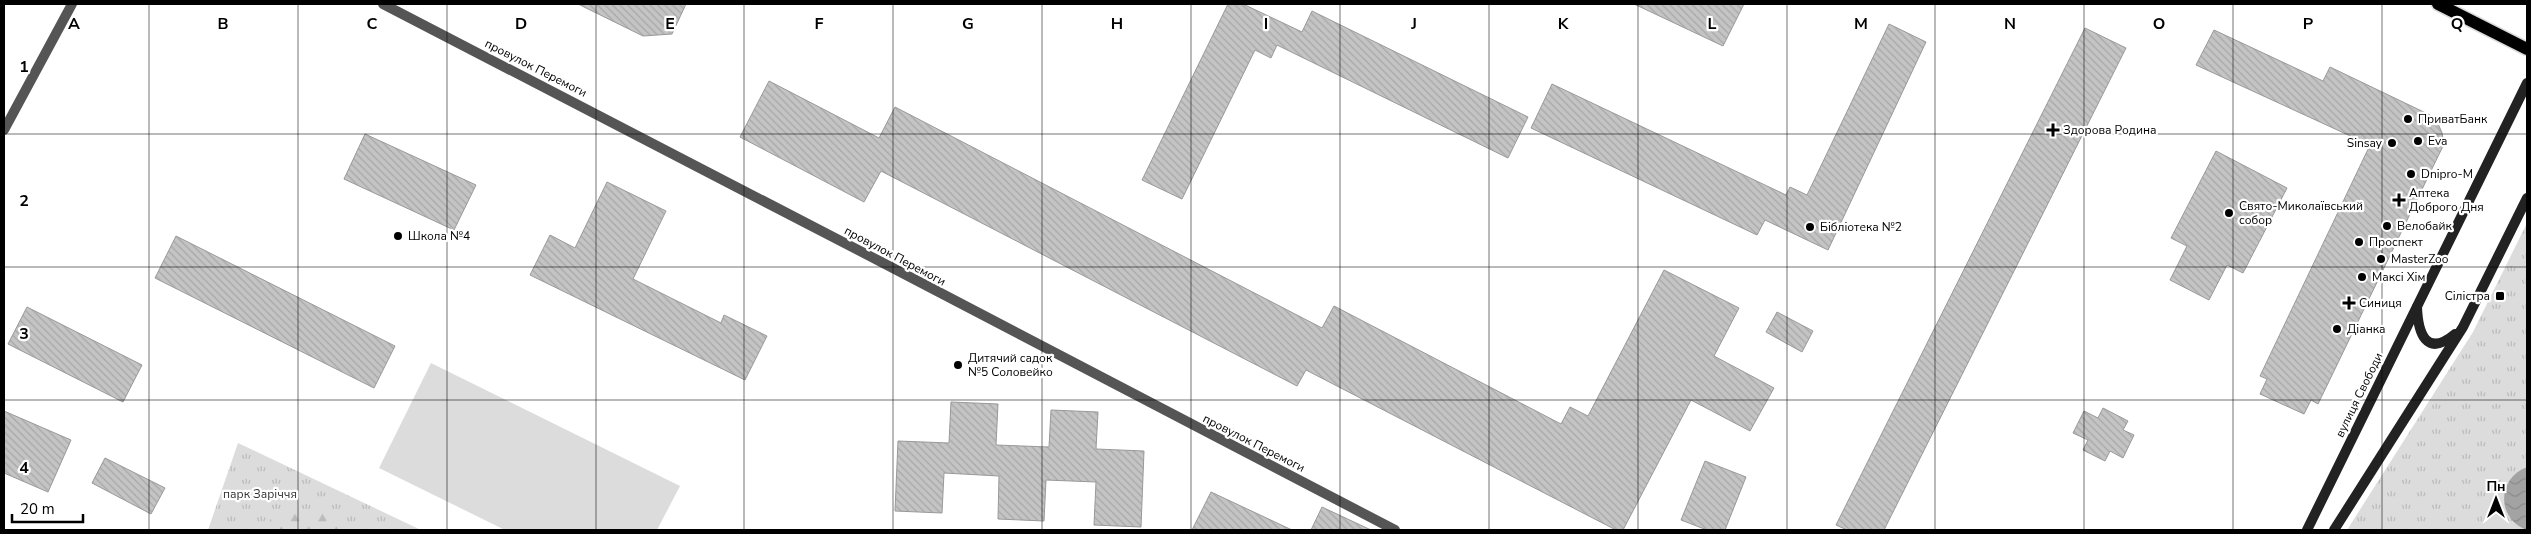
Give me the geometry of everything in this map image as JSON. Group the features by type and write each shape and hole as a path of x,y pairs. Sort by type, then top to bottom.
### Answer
{"main road":[{"path":"2438,4 2527,49"},
{"name":"вулиця Свободи","path":"2307,530 2527,83"},
{"path":"2334,530 2463,327 2527,198"},
{"path":"2417,306 2418,327 2423,337 2433,343 2444,343 2463,327"}],"street":[{"path":"4,130 72,4"},
{"name":"провулок Перемоги","path":"383,4 687,159 916,282 1395,530"}],"green space":[{"path":"2527,223 2527,530 2347,530 2473,332"},
{"path":"431,363 680,486 657,530 505,530 379,468"},
{"name":"парк Заріччя","path":"238,443 421,530 208,530"},
{"path":"315,509 361,530 266,530 271,518"}],"water":[{"path":"2527,467 2527,530 2517,525 2510,517 2505,508 2504,498 2510,480 2517,472"}],"building":[{"path":"578,4 686,4 672,34 643,36"},
{"path":"1228,4 1243,4 1302,32 1312,11 1528,117 1508,158 1277,45 1271,58 1255,50 1182,199 1142,180"},
{"path":"1634,4 1744,4 1723,46"},
{"path":"1889,24 1926,42 1828,250 1765,220 1757,235 1531,128 1552,84 1786,195 1790,187 1807,195"},
{"path":"2085,28 2126,48 1884,530 1847,530 1836,525"},
{"path":"2214,30 2323,81 2330,67 2430,115 2437,121 2442,133 2444,144 2318,404 2311,400 2304,414 2260,394 2267,379 2260,376 2370,145 2196,65"},
{"path":"769,81 879,138 895,107 1322,328 1334,306 1561,424 1570,407 1588,416 1664,270 1739,308 1714,356 1774,388 1750,431 1691,400 1623,530 1616,530 1306,370 1297,386 881,171 864,202 740,137"},
{"path":"365,134 476,185 454,230 344,179"},
{"name":"Свято-Миколаївський собор","path":"2216,151 2287,188 2243,273 2227,265 2209,300 2170,280 2187,246 2171,238"},
{"path":"607,182 666,211 633,279 721,323 724,315 767,336 745,380 530,275 550,235 575,248"},
{"path":"176,236 395,346 374,388 155,278"},
{"path":"27,307 142,365 123,402 8,344"},
{"path":"1777,312 1813,331 1802,352 1766,332"},
{"path":"951,402 998,404 996,445 1049,447 1051,410 1098,412 1096,449 1144,451 1141,527 1094,525 1096,482 1046,480 1044,521 998,519 999,476 944,473 942,513 895,511 898,441 949,443"},
{"path":"2103,408 2128,421 2123,430 2134,435 2123,458 2110,451 2105,461 2083,450 2088,440 2073,433 2084,411 2098,418"},
{"path":"4,411 71,440 48,492 4,473"},
{"path":"105,458 165,488 151,514 92,483"},
{"path":"1705,461 1746,477 1725,530 1707,530 1681,520"},
{"path":"1211,492 1292,530 1192,530"},
{"path":"1322,507 1371,530 1311,530"}],"place":[{"name":"ПриватБанк","path":"2408,119"},
{"name":"Здорова Родина","path":"2053,130"},
{"name":"Eva","path":"2418,141"},
{"name":"Sinsay","path":"2392,143"},
{"name":"Dnipro-M","path":"2411,174"},
{"name":"Аптека Доброго Дня","path":"2399,200"},
{"name":"Свято-Миколаївський собор","path":"2229,213"},
{"name":"Велобайк","path":"2387,226"},
{"name":"Бібліотека №2","path":"1810,227"},
{"name":"Школа №4","path":"398,236"},
{"name":"Проспект","path":"2359,242"},
{"name":"MasterZoo","path":"2381,259"},
{"name":"Максі Хім","path":"2362,277"},
{"name":"Сілістра","path":"2500,296"},
{"name":"Синиця","path":"2349,303"},
{"name":"Діанка","path":"2337,329"},
{"name":"Дитячий садок №5 Соловейко","path":"958,365"}]}
